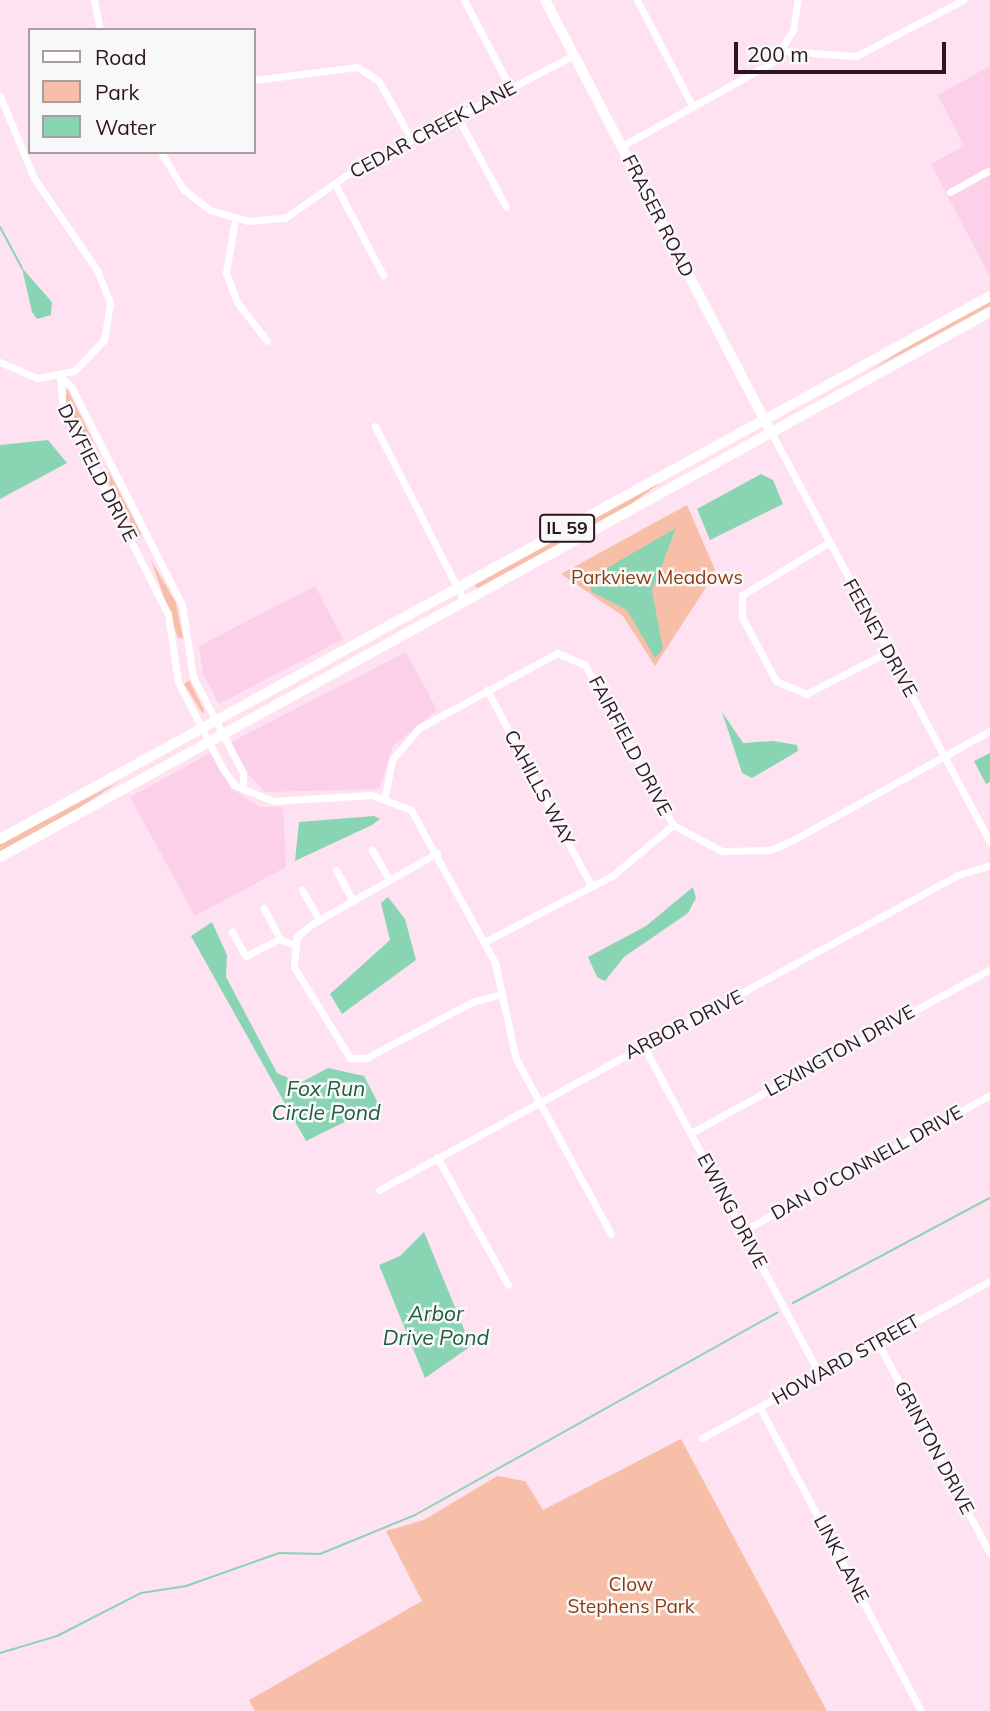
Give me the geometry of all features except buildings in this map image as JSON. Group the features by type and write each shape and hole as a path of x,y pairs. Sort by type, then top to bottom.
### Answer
{"main road":[{"name":"IL 59","path":"0,839 990,296"},
{"name":"IL 59","path":"0,857 990,312"}],"street":[{"path":"94,0 100,28"},
{"path":"464,0 511,89"},
{"name":"FRASER ROAD","path":"545,0 771,432"},
{"path":"637,0 694,107"},
{"path":"622,146 763,69 784,51 798,0"},
{"path":"784,51 856,56 963,0"},
{"name":"CEDAR CREEK LANE","path":"161,154 189,195 234,219 285,218 335,184 412,140 574,55"},
{"path":"256,80 357,67 378,80 412,140"},
{"path":"0,96 34,178 97,270 110,303 104,340 90,358 60,376 19,374 0,362"},
{"path":"457,116 506,207"},
{"path":"950,192 990,170"},
{"path":"335,184 383,275"},
{"path":"234,219 226,273 237,302 267,341"},
{"name":"DAYFIELD DRIVE","path":"60,376 105,455 182,605 193,677 243,773 243,787"},
{"name":"DAYFIELD DRIVE","path":"60,376 56,392 169,614 177,682 234,785 273,800 385,796"},
{"path":"375,426 464,601"},
{"name":"FEENEY DRIVE","path":"771,432 990,843"},
{"path":"90,462 105,455"},
{"path":"828,543 742,596 742,617 776,681 806,694 888,652"},
{"path":"138,554 153,547"},
{"name":"FAIRFIELD DRIVE","path":"385,796 392,760 419,728 552,654 579,659 673,825 722,851 770,850 990,731"},
{"name":"CAHILLS WAY","path":"487,690 591,886"},
{"path":"385,796 411,810 484,942 502,994 507,1039 611,1234"},
{"path":"484,942 591,886 634,860 673,825"},
{"path":"372,850 389,880"},
{"path":"437,853 319,920 294,945 294,967 349,1058 366,1058 472,1002 502,994"},
{"name":"ARBOR DRIVE","path":"379,1190 958,875 990,865"},
{"path":"336,870 354,901"},
{"path":"302,890 319,920"},
{"path":"264,908 281,939 294,945"},
{"path":"232,932 246,956 281,939"},
{"name":"LEXINGTON DRIVE","path":"691,1133 990,969"},
{"name":"EWING DRIVE","path":"644,1047 819,1374"},
{"name":"DAN O'CONNELL DRIVE","path":"743,1231 990,1095"},
{"path":"437,1157 508,1285"},
{"name":"HOWARD STREET","path":"702,1438 990,1281"},
{"name":"GRINTON DRIVE","path":"878,1343 990,1554"},
{"name":"LINK LANE","path":"760,1408 921,1711"}],"shaded area":[{"path":"990,66 990,277 931,164 964,146 938,95"},
{"path":"315,586 343,639 219,704 203,673 199,646"},
{"path":"406,652 437,710 393,746 379,789 265,792 248,774 229,743"},
{"path":"212,752 231,788 260,807 283,807 286,867 195,916 130,797"}],"green space":[{"path":"990,302 990,306 871,370 905,348"},
{"path":"67,388 93,441 91,446 65,401"},
{"path":"109,472 141,533 140,539 104,475"},
{"path":"664,480 630,505 477,589 475,585"},
{"name":"Parkview Meadows","path":"687,505 716,572 655,666 623,616 561,574"},
{"path":"151,560 176,603 183,638 178,638"},
{"path":"189,680 204,710 203,714 184,684"},
{"path":"120,781 77,809 0,852 0,844"},
{"name":"Clow Stephens Park","path":"681,1439 827,1711 255,1711 249,1700 422,1601 386,1531 424,1520 497,1476 525,1481 543,1510"}],"water":[{"path":"22,268 52,302 51,315 37,319 32,312"},
{"path":"48,440 67,463 0,499 0,445"},
{"path":"761,474 773,480 783,504 710,540 697,509"},
{"path":"676,528 652,591 663,649 655,658 627,610 592,592 588,579"},
{"path":"722,712 743,743 773,741 797,745 798,751 752,778 742,773"},
{"path":"990,753 990,782 986,784 974,761"},
{"path":"374,816 380,819 372,825 295,861 299,822"},
{"path":"693,887 696,898 688,913 624,957 605,981 597,977 588,957 646,926"},
{"path":"388,897 405,919 416,960 342,1014 330,994 390,940 381,903"},
{"name":"Fox Run Circle Pond","path":"212,922 227,955 226,977 277,1073 300,1083 328,1068 364,1076 379,1105 306,1141 191,936"},
{"name":"Arbor Drive Pond","path":"424,1232 471,1346 425,1378 379,1265 400,1256"}],"waterway":[{"path":"0,227 22,268"},
{"path":"793,1303 990,1198"},
{"path":"0,1653 57,1636 141,1593 186,1586 279,1553 320,1554 415,1515 777,1313"}]}
